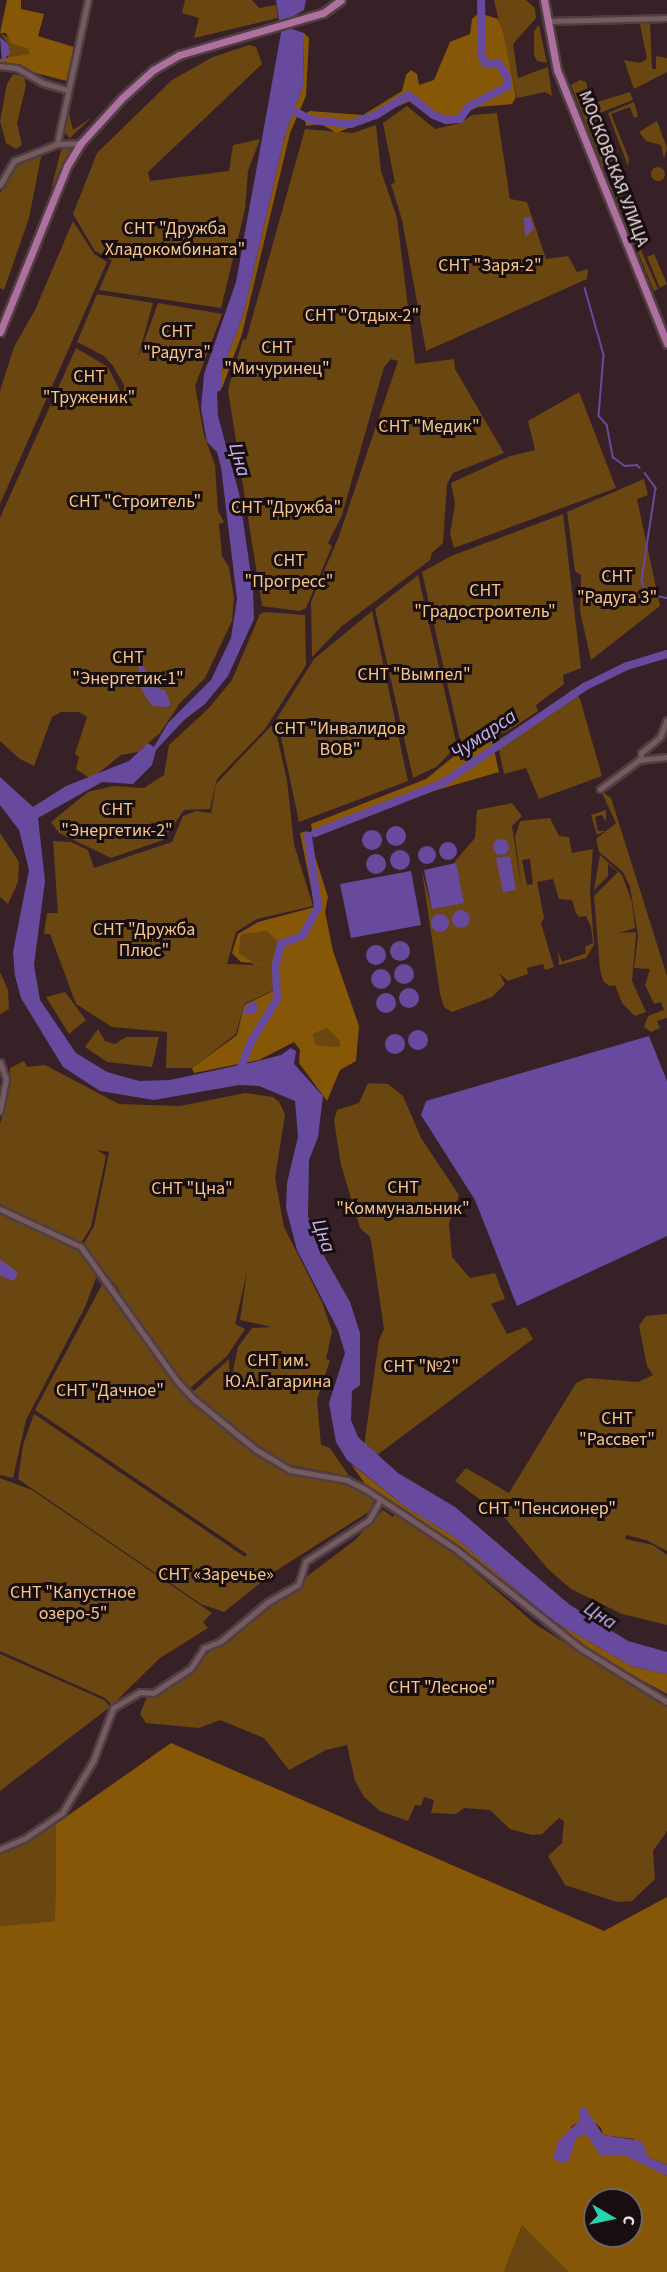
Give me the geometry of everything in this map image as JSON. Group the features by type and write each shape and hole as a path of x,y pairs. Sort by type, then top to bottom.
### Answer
{"main road":[{"path":"0,332 59,185 81,143 122,98 165,63 208,44 332,9 341,0"},
{"name":"МОСКОВСКАЯ УЛИЦА","path":"544,0 557,70 667,344"}],"street":[{"path":"57,144 88,0"},
{"path":"548,21 667,18"},
{"path":"0,66 17,68 43,83 68,90"},
{"path":"0,185 14,161 57,144 81,143"},
{"path":"641,760 641,753 660,737 667,720"},
{"path":"600,789 619,771 641,760 667,757"},
{"path":"0,1062 6,1084 0,1111"},
{"path":"0,1209 81,1247 187,1392 255,1449 290,1470 352,1482 457,1550 580,1648 667,1702"},
{"path":"0,1848 24,1839 62,1813 93,1761 113,1708 140,1692 153,1693 191,1668 204,1648 221,1641 268,1602 298,1585 306,1562 369,1520 380,1500"}],"green space":[{"path":"185,0 252,0 259,8 276,5 278,18 194,38 199,18 182,13"},
{"path":"494,0 526,0 535,8 536,18 513,44 518,78 548,67 552,96 545,92 517,98"},
{"path":"640,24 650,24 652,69 656,69 656,56 667,58 667,72 634,89 624,60 640,63 647,59"},
{"path":"539,25 547,63 537,61 534,55 534,31"},
{"path":"0,33 29,49 29,55 8,58 8,44"},
{"name":"СНТ \"Дружба Хладокомбината\"","path":"249,45 256,47 262,64 148,172 150,181 229,171 233,145 260,139 248,171 245,209 221,308 99,290 112,260 95,251 73,214 97,153 172,80 213,57"},
{"path":"13,74 24,77 26,85 17,123 22,145 16,149 6,143 0,121 7,84"},
{"path":"580,80 586,82 591,104 630,92 633,100 597,114 624,180 620,180 613,163 603,167 571,85"},
{"path":"634,102 638,116 634,118 630,107 611,114 629,159 628,166 608,113"},
{"name":"СНТ \"Заря-2\"","path":"407,106 435,129 461,123 472,115 497,113 510,199 527,202 546,259 568,256 577,272 588,269 587,279 426,351 402,220 391,184 395,183 383,123"},
{"path":"68,110 73,130 91,118 70,138 64,132"},
{"path":"657,121 667,148 664,159 661,145 646,141 639,132"},
{"path":"376,125 381,171 397,218 415,364 454,359 455,369 504,453 453,473 447,484 443,543 432,553 430,560 342,626 312,657 311,602 339,536 398,361 391,359 384,367 342,515 328,543 332,546 306,608 300,611 262,606 228,390 243,339 246,340 305,129 353,133"},
{"path":"72,146 51,190 61,150"},
{"path":"42,152 29,218 4,290 0,288 0,193 18,163"},
{"path":"655,167 661,167 665,174 661,181 655,181 651,177 651,171"},
{"path":"621,182 626,185 621,193 626,203 619,206 611,186"},
{"path":"73,221 94,254 107,262 0,504 0,391 14,347 35,310"},
{"path":"630,225 658,289 654,291 627,226"},
{"path":"654,254 667,284 660,288 647,257"},
{"path":"97,294 153,303 137,361 158,303 222,314 195,386 204,435 215,465 218,511 224,522 219,524 222,556 229,567 234,598 232,621 205,678 180,703 160,733 138,752 121,755 91,779 76,769 79,757 75,754 87,717 79,712 61,712 52,717 34,766 20,759 0,741 0,518 76,348 108,367 120,391 121,404 124,404 124,385 113,366 104,356 77,342"},
{"path":"579,392 616,488 454,548 450,534 455,504 451,483 510,456 535,450 528,421"},
{"name":"СНТ \"Радуга 3\"","path":"644,479 648,495 637,499 660,606 591,660 580,611 581,575 575,571 567,512"},
{"name":"СНТ \"Градостроитель\"","path":"563,514 581,668 563,675 564,684 536,705 538,711 506,732 461,744 422,572 451,556"},
{"name":"СНТ \"Вымпел\"","path":"418,575 457,746 436,767 413,778 375,609"},
{"name":"СНТ \"Инвалидов ВОВ\"","path":"372,611 408,781 299,822 277,718 314,659"},
{"name":"СНТ \"Энергетик-2\"","path":"265,612 305,615 306,665 265,729 217,779 210,809 184,810 163,840 111,858 59,833 51,822 88,792 113,786 144,788 164,775 169,745 209,708 232,680 260,614"},
{"path":"573,689 580,699 602,776 539,799 526,768 504,774 497,740 537,719"},
{"name":"СНТ \"Дружба Плюс\"","path":"271,726 275,728 287,780 294,844 313,906 257,919 236,932 227,964 254,965 239,953 241,935 266,931 281,944 276,964 272,965 276,965 272,991 244,1004 236,1034 192,1068 166,1068 167,1032 112,1027 76,1004 50,934 44,934 47,913 58,913 53,841 71,842 88,850 94,868 172,842 183,816 196,811 211,813 216,784"},
{"path":"601,791 611,798 667,976 667,1018 657,1021 660,1028 651,1032 644,1027 648,1016 664,1010 661,1002 654,1004 645,985 650,969 634,968 638,936 630,887 623,872 599,852 596,839 616,823"},
{"path":"512,803 522,816 512,826 522,891 515,837 520,821 550,818 559,836 569,837 572,853 593,849 590,890 594,945 586,958 559,965 558,951 562,962 586,953 585,947 593,943 591,927 586,916 579,917 576,913 572,900 559,899 553,879 537,882 544,918 541,923 554,967 545,970 543,964 527,968 528,974 508,981 499,973 505,984 492,997 452,1012 444,1007 440,994 422,871 432,909 456,860 475,838 477,810","holes":["530,859 533,884 527,885 522,860"]},
{"path":"606,810 606,822 602,815 595,817 598,831 605,831 597,835 591,815"},
{"path":"0,833 19,862 18,882 8,904 0,897"},
{"path":"600,855 622,875 632,902 635,928 619,933 636,932 632,981 646,1012 635,1016 622,1003 615,985 609,986 603,981 600,969 594,896 618,872 608,864 608,876 594,890"},
{"path":"0,972 8,990 9,1009 0,1014"},
{"path":"65,992 86,1020 69,1034 46,997"},
{"path":"327,1028 340,1041 339,1047 316,1045 313,1034"},
{"path":"98,1029 105,1041 115,1044 126,1037 159,1037 152,1067 107,1062 85,1047"},
{"path":"24,1061 27,1067 45,1065 119,1104 180,1106 245,1093 273,1097 279,1102 285,1114 275,1178 284,1227 322,1302 332,1331 326,1359 330,1360 317,1400 321,1445 330,1448 349,1476 285,1464 250,1441 192,1393 229,1359 230,1385 238,1347 252,1328 272,1327 240,1320 247,1272 235,1324 245,1329 227,1356 190,1388 168,1366 121,1299 118,1288 83,1245 94,1226 109,1152 97,1150 106,1156 91,1227 81,1243 0,1204 0,1124 9,1090 10,1068"},
{"name":"СНТ \"Коммунальник\"","path":"368,1083 388,1084 403,1096 421,1138 459,1195 449,1223 452,1257 470,1278 495,1273 505,1299 491,1304 507,1334 526,1327 533,1339 377,1455 364,1446 379,1340 384,1329 370,1237 360,1228 341,1165 334,1120 337,1110 359,1103"},
{"path":"0,1213 71,1244 98,1273 85,1307 26,1420 13,1478 0,1475"},
{"name":"СНТ \"Дачное\"","path":"104,1281 191,1400 285,1470 352,1484 374,1500 370,1511 274,1572 224,1612 201,1604 18,1479 23,1445 34,1414 245,1557 247,1554 35,1410"},
{"path":"667,1314 667,1551 646,1540 626,1535 625,1539 653,1545 667,1555 667,1625 622,1614 571,1589 548,1569 505,1518 455,1481 466,1468 509,1493 576,1383 587,1378 638,1382 653,1375 647,1366 639,1326 646,1316"},
{"name":"СНТ \"Капустное озеро-5\"","path":"0,1478 32,1490 212,1613 203,1622 208,1628 160,1658 112,1705 105,1698 0,1651"},
{"name":"СНТ \"Лесное\"","path":"383,1510 393,1517 396,1513 450,1550 535,1624 667,1707 667,1831 653,1851 655,1879 632,1901 617,1902 565,1885 548,1856 562,1843 564,1821 559,1818 542,1834 532,1835 510,1829 490,1810 464,1808 456,1814 431,1813 434,1800 424,1797 421,1806 415,1805 408,1821 380,1811 364,1797 355,1781 347,1745 326,1750 289,1770 264,1738 220,1720 199,1728 146,1723 140,1714 146,1699 193,1668 213,1648 355,1540"},
{"path":"0,1654 104,1700 110,1707 0,1791"},
{"path":"56,1824 55,1921 0,1926 0,1851"},
{"path":"522,2225 568,2272 504,2272"}],"shaded area":[{"path":"7,0 21,0 21,9 44,14 38,36 74,47 67,81 0,64 0,59 29,54 29,49 11,43 6,33 0,33"},
{"path":"276,0 306,0 304,10 287,20 289,28 304,33 303,86 286,131 243,315 221,372 221,390 217,392 218,416 239,493 253,589 254,619 228,676 205,704 184,720 156,750 152,765 133,784 102,782 38,818 45,881 34,965 40,1000 76,1053 107,1072 139,1081 170,1080 281,1055 291,1048 296,1051 294,1064 323,1096 318,1137 309,1160 308,1216 316,1242 350,1302 360,1333 360,1385 352,1391 351,1420 358,1437 398,1473 455,1507 570,1605 628,1641 667,1652 667,1674 631,1666 552,1620 453,1536 407,1508 347,1460 336,1442 329,1403 345,1353 338,1330 297,1250 286,1208 287,1183 298,1137 295,1101 259,1086 239,1085 154,1100 100,1091 63,1067 21,998 15,976 13,952 29,870 19,830 0,805 0,777 33,807 66,786 129,761 148,743 154,747 168,723 211,680 231,638 237,599 221,467 217,452 207,442 201,409 204,374 236,282 281,33"},
{"path":"479,13 498,19 503,32 516,97 512,104 478,107 451,119 432,115 410,101 337,133 321,124 306,126 304,114 310,111 363,115 402,91 406,75 411,70 417,74 419,85 434,80 450,42 470,34 472,19"},
{"path":"304,33 309,38 306,96 290,133 242,334 222,388 218,386 221,372 243,315 286,131 303,86"},
{"path":"0,37 8,44 10,53 2,62"},
{"path":"524,217 530,217 534,229 525,237"},
{"path":"137,652 153,687 165,690 171,704 168,707 152,706 141,689"},
{"path":"492,741 499,772 413,797 313,836 311,824 426,779 463,749"},
{"path":"396,826 403,829 406,836 403,843 396,846 389,843 386,836 389,829"},
{"path":"372,830 379,833 382,840 379,847 372,850 365,847 362,840 365,833"},
{"path":"307,831 328,897 325,912 333,951 359,1026 356,1061 340,1070 327,1101 299,1063 300,1050 294,1042 259,1060 194,1073 192,1068 237,1035 244,1005 273,991 276,965 264,964 276,964 281,944 266,931 241,935 239,953 254,963 241,962 232,953 238,934 258,922 315,907 300,833","holes":["327,1028 340,1041 339,1047 316,1045 313,1034"]},
{"path":"501,839 509,847 501,855 493,847"},
{"path":"444,842 452,842 457,847 455,858 444,860 439,855 439,847"},
{"path":"423,846 431,846 436,851 434,862 423,864 418,859 418,851"},
{"path":"400,850 407,853 410,860 407,867 400,870 393,867 390,860 393,853"},
{"path":"376,854 383,857 386,864 383,871 376,874 369,871 366,864 369,857"},
{"path":"510,856 516,890 503,892 496,858"},
{"path":"456,863 464,903 432,909 424,870"},
{"path":"411,871 421,925 351,938 340,884"},
{"path":"457,910 465,910 470,915 468,926 457,928 452,923 452,915"},
{"path":"436,914 444,914 449,919 447,930 436,932 431,927 431,919"},
{"path":"400,941 407,944 410,951 407,958 400,961 393,958 390,951 393,944"},
{"path":"376,945 383,948 386,955 383,962 376,965 369,962 366,955 369,948"},
{"path":"404,964 411,967 414,974 411,981 404,984 397,981 394,974 397,967"},
{"path":"381,969 388,972 391,979 388,986 381,989 374,986 371,979 374,972"},
{"path":"409,988 416,991 419,998 416,1005 409,1008 402,1005 399,998 402,991"},
{"path":"386,993 393,996 396,1003 393,1010 386,1013 379,1010 376,1003 379,996"},
{"path":"255,1001 258,1008 255,1013 243,1015 246,1005"},
{"path":"418,1030 425,1033 428,1040 425,1047 418,1050 411,1047 408,1040 411,1033"},
{"path":"395,1034 402,1037 405,1044 402,1051 395,1054 388,1051 385,1044 388,1037"},
{"path":"649,1036 667,1081 667,1236 517,1306 475,1200 421,1115 426,1101"},
{"path":"0,1259 18,1273 14,1281 0,1276"},
{"path":"351,1464 407,1508 453,1536 552,1620 631,1666 667,1674 667,1694 587,1650 444,1539 368,1488"},
{"path":"171,1743 604,1931 667,1897 667,2165 648,2157 634,2139 603,2135 601,2128 579,2109 579,2121 571,2127 570,2151 576,2138 586,2134 667,2176 667,2272 568,2272 522,2225 504,2272 0,2272 0,1926 55,1921 56,1824"},
{"path":"584,2106 603,2135 642,2141 648,2157 667,2165 667,2176 626,2156 600,2155 586,2134 576,2138 569,2161 560,2163 553,2158 558,2141 579,2121 579,2109"}],"waterway":[{"path":"286,107 311,120 351,124 376,115 408,95 434,115 446,120 460,119 468,107 508,86 506,74 498,63 485,63 482,56 481,0"},
{"path":"585,288 604,355 599,416 607,425 613,457 625,466 637,465 640,468"},
{"path":"645,473 656,488 642,580 646,594 667,598"},
{"name":"Чумарса","path":"315,833 443,783 584,687 627,666 667,654"},
{"name":"Чумарса","path":"240,1070 251,1042 277,999 276,964 281,944 302,936 318,907 308,836"}],"park label":[{"name":"СНТ \"Отдых-2\"","path":"362,316"},
{"name":"СНТ \"Радуга\"","path":"177,343"},
{"name":"СНТ \"Мичуринец\"","path":"277,359"},
{"name":"СНТ \"Труженик\"","path":"89,388"},
{"name":"СНТ \"Медик\"","path":"429,427"},
{"name":"СНТ \"Строитель\"","path":"135,502"},
{"name":"СНТ \"Дружба\"","path":"286,508"},
{"name":"СНТ \"Прогресс\"","path":"289,572"},
{"name":"СНТ \"Энергетик-1\"","path":"128,669"},
{"name":"СНТ \"Цна\"","path":"192,1189"},
{"name":"СНТ \"№2\"","path":"421,1367"},
{"name":"СНТ им. Ю.А.Гагарина","path":"278,1372"},
{"name":"СНТ \"Рассвет\"","path":"617,1430"},
{"name":"СНТ \"Пенсионер\"","path":"547,1509"},
{"name":"СНТ «Заречье»","path":"216,1575"}],"water label":[{"name":"Цна","path":"239,460"},
{"name":"Цна","path":"323,1236"},
{"name":"Цна","path":"600,1616"}]}
